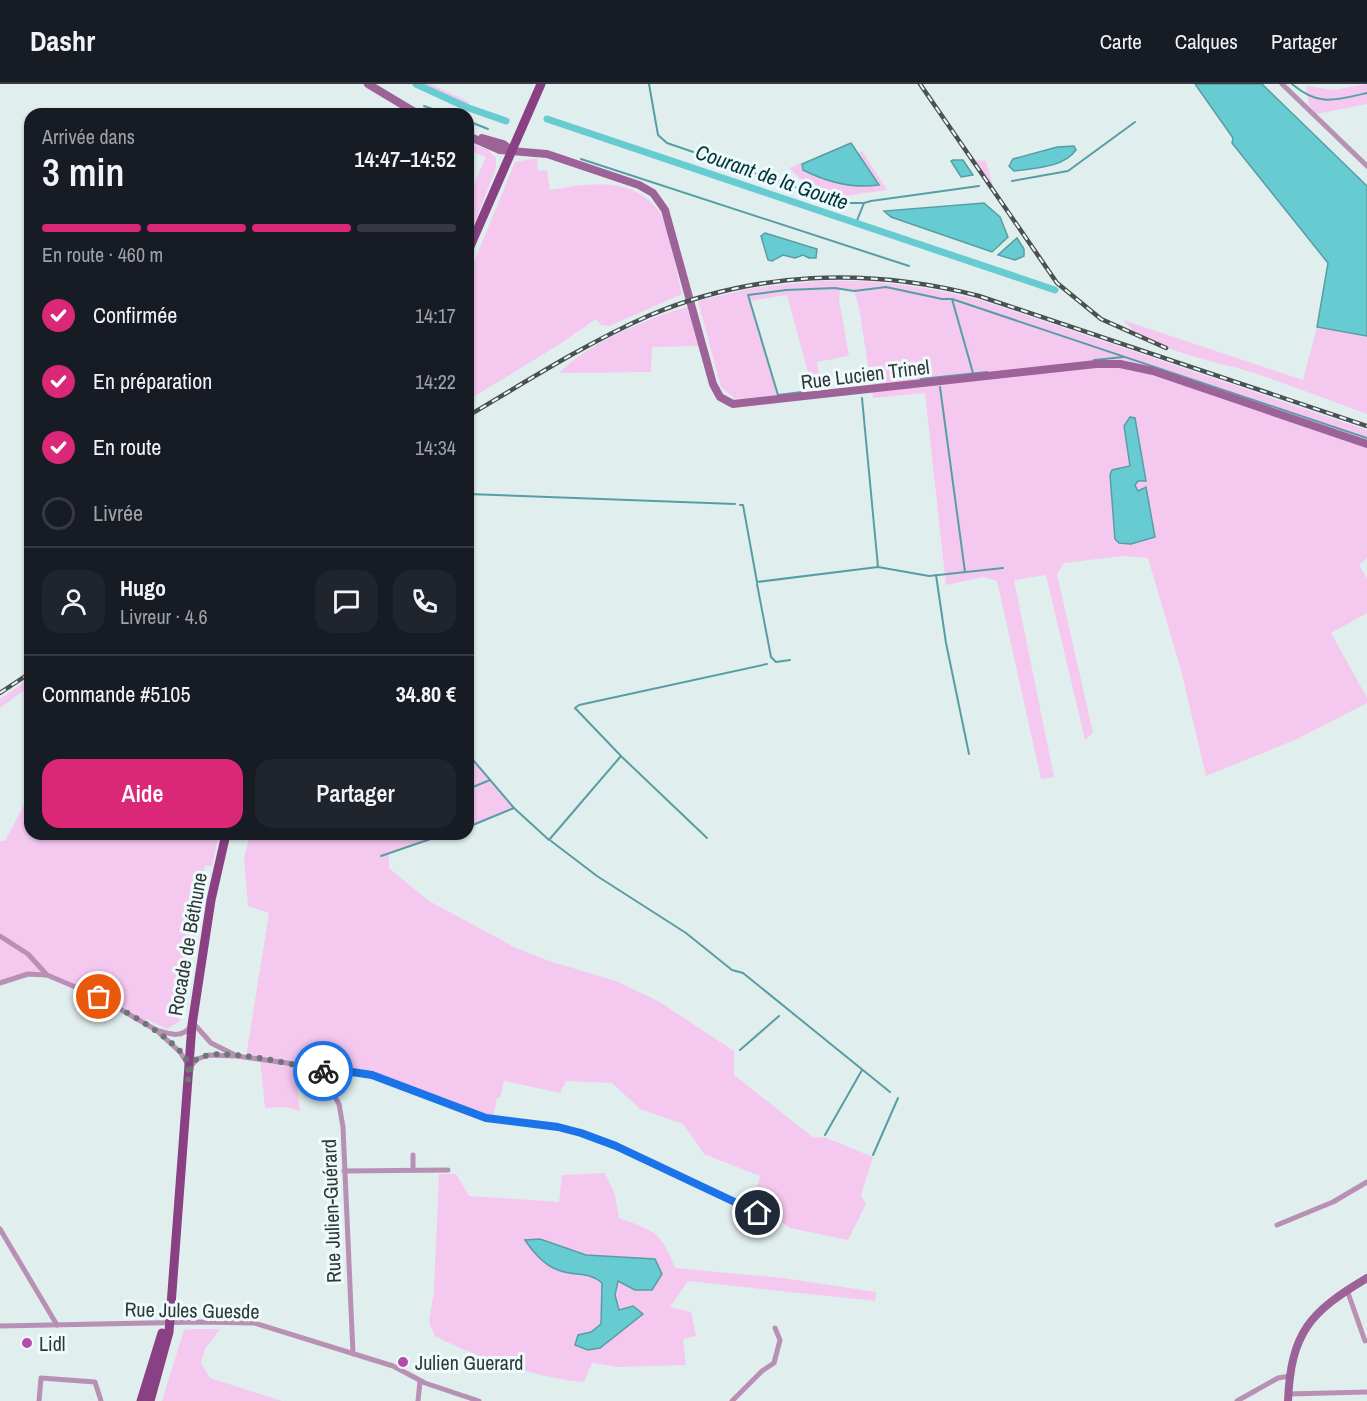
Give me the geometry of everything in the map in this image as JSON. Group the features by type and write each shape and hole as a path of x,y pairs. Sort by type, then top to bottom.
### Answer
{"main road":[{"path":"474,237 512,150 525,126 541,84"},
{"name":"Rocade de Béthune","path":"150,1401 169,1332 194,1021 211,900 225,840"},
{"name":"Rocade de Béthune","path":"141,1401 161,1338 174,1275"}],"street":[{"path":"368,84 408,108"},
{"path":"1282,84 1367,166"},
{"path":"474,138 500,150 512,150"},
{"name":"Rue Lucien Trinel","path":"512,150 547,154 575,162 639,185 657,197 665,210 713,384 720,396 732,404 1113,364 1153,371 1367,444"},
{"path":"0,936 28,954 48,975"},
{"path":"0,983 28,974 48,975 99,997 156,1030 180,1052 189,1066 197,1059 209,1056 237,1056 308,1066 321,1072 332,1069 372,1075 486,1118 558,1127 581,1133 616,1146 758,1213"},
{"path":"156,1030 182,1034 194,1021 211,1043 237,1056"},
{"name":"Rue Julien-Guérard","path":"321,1072 339,1104 343,1127 352,1354"},
{"path":"413,1155 413,1170"},
{"path":"345,1171 448,1170"},
{"path":"1277,1225 1333,1202 1367,1182"},
{"path":"0,1229 57,1325"},
{"path":"1367,1278 1324,1305 1309,1322 1298,1343 1290,1376 1288,1398 1367,1392"},
{"path":"1347,1290 1365,1337"},
{"name":"Rue Jules Guesde","path":"0,1326 254,1323 393,1366 420,1381 479,1401"},
{"path":"732,1401 762,1371 774,1363 780,1340 775,1328"},
{"path":"1238,1401 1278,1378 1290,1376"},
{"path":"39,1401 41,1378 95,1382 101,1401"},
{"path":"418,1401 420,1381"}],"shaded area":[{"path":"423,84 431,84 469,102 468,105"},
{"path":"1367,84 1367,104 1316,114 1309,105 1306,86 1334,90"},
{"path":"474,144 488,150 496,158 496,168 474,225 474,184 486,157 474,152"},
{"path":"862,151 887,190 838,197 805,183 789,168 801,163 803,170 879,184 858,153"},
{"path":"537,158 538,171 547,170 550,190 593,184 608,185 635,191 647,199 662,216 682,294 609,326 601,325 596,319 560,344 474,396 474,262 515,162"},
{"path":"975,160 986,161 993,186"},
{"path":"818,281 860,281 901,285 942,291 983,301 1367,430 1367,558 1359,565 1367,578 1367,613 1331,633 1367,698 1367,703 1297,739 1206,776 1181,670 1148,558 1123,556 1064,563 1057,574 1093,733 1085,740 1046,575 1014,580 1054,777 1041,779 997,581 984,577 946,585 925,393 873,398 859,307 854,291 840,289 839,299 849,356 817,362 822,390 813,391 787,295 750,301 778,395 735,399 721,387 698,301 752,288"},
{"path":"692,306 702,346 652,347 651,372 560,373 585,352 602,342 641,323"},
{"path":"1123,320 1303,380 1317,327 1367,336 1367,414 1254,373 1165,347 1134,330"},
{"path":"24,682 24,690 0,708 0,699"},
{"path":"474,761 514,808 474,825"},
{"path":"24,805 24,840 218,840 212,867 205,865 185,1004 180,1021 167,1029 147,1019 144,1023 91,993 48,976 28,975 0,983 0,841 5,841"},
{"path":"248,840 427,840 389,853 389,868 429,901 514,947 549,961 616,981 658,1001 734,1051 734,1075 814,1138 824,1137 873,1157 861,1195 866,1204 848,1240 790,1228 753,1202 760,1176 704,1154 683,1124 640,1109 612,1083 566,1081 560,1093 504,1081 500,1098 497,1098 493,1119 372,1075 332,1069 321,1072 294,1064 300,1111 285,1107 265,1108 260,1059 246,1057 269,913 248,906 244,858"},
{"path":"605,1173 615,1195 619,1218 655,1234 665,1246 675,1268 783,1278 876,1292 875,1301 688,1281 670,1307 691,1312 696,1336 683,1339 686,1365 618,1367 592,1363 584,1382 508,1366 469,1352 435,1336 429,1322 434,1291 439,1174 456,1174 469,1196 559,1202 562,1175","holes":["540,1239 586,1255 655,1259 635,1290 618,1281 615,1295 619,1310 633,1306 643,1314 575,1345 578,1335 591,1332 601,1324 602,1283 594,1275 560,1271"]},
{"path":"220,1329 205,1349 201,1363 210,1378 282,1401 162,1401 184,1330"}],"water":[{"path":"1195,84 1262,84 1367,186 1367,336 1317,327 1328,263 1232,143 1233,138"},
{"path":"851,143 879,185 840,184 803,170 802,164"},
{"path":"1074,146 1076,150 1070,156 1056,164 1014,171 1009,166 1013,159 1057,147"},
{"path":"963,160 973,175 961,177 951,161"},
{"path":"984,203 1000,217 1008,237 992,252 891,217 884,211"},
{"path":"765,233 817,249 816,258 803,255 795,258 783,255 772,261 768,260 761,236"},
{"path":"1017,238 1024,249 1024,256 1015,260 998,255"},
{"path":"1130,417 1135,418 1146,481 1138,481 1135,485 1138,491 1146,487 1155,537 1131,544 1119,543 1115,539 1110,475 1112,470 1130,466 1124,426"},
{"path":"540,1239 586,1255 655,1259 662,1274 652,1290 635,1290 618,1281 615,1295 619,1310 633,1306 643,1314 600,1348 588,1350 575,1345 578,1335 591,1332 601,1324 602,1283 588,1276 555,1269 545,1263 525,1240"}],"waterway":[{"name":"Courant de la Goutte","path":"416,84 469,108"},
{"path":"649,84 658,135 667,143 842,203 864,203"},
{"name":"Courant de la Goutte","path":"1292,84 1319,99 1328,100 1367,93"},
{"path":"424,106 430,108"},
{"name":"Courant de la Goutte","path":"474,110 506,121"},
{"name":"Courant de la Goutte","path":"547,119 1055,290"},
{"name":"Courant de la Goutte","path":"1012,181 1068,171 1135,122"},
{"path":"474,123 488,129"},
{"path":"581,159 909,266"},
{"name":"Courant de la Goutte","path":"856,223 864,203 979,186"},
{"path":"802,392 778,395 748,295 786,290 835,288 854,291 886,287 952,299 1367,438"},
{"path":"952,299 973,373"},
{"path":"1094,360 1124,357"},
{"path":"921,379 987,372"},
{"path":"940,387 965,572"},
{"path":"862,398 878,567"},
{"path":"474,494 735,504"},
{"path":"740,505 743,505 757,582 878,567 929,576 1003,568"},
{"path":"936,575 946,643 969,754"},
{"path":"757,584 771,657 776,662 790,660"},
{"path":"474,761 514,808 549,840 621,756 575,708 579,705 767,664"},
{"path":"622,757 707,838"},
{"path":"474,787 490,780"},
{"path":"474,825 514,808"},
{"path":"381,856 428,840"},
{"path":"551,841 597,876 686,933 732,970 743,973 890,1092"},
{"path":"740,1050 779,1016"},
{"path":"825,1135 862,1070"},
{"path":"873,1155 898,1098"}],"railway":[{"path":"920,84 1057,283 1101,319 1166,348"},
{"path":"474,412 556,363 602,339 648,316 688,301 770,282 812,278 853,278 895,281 979,296 1367,426"},
{"path":"0,693 24,677"}],"way so far":[{"path":"99,997 156,1030 180,1052 188,1065 188,1080 191,1066 197,1059 209,1056 266,1059 308,1066 323,1071"}],"place":[{"name":"Lidl","path":"27,1343"},
{"name":"Julien Guerard","path":"403,1362"}],"route":[{"path":"323,1071 332,1069 372,1075 402,1084 469,1113 501,1122 524,1122 581,1133 616,1146 758,1213"}]}
